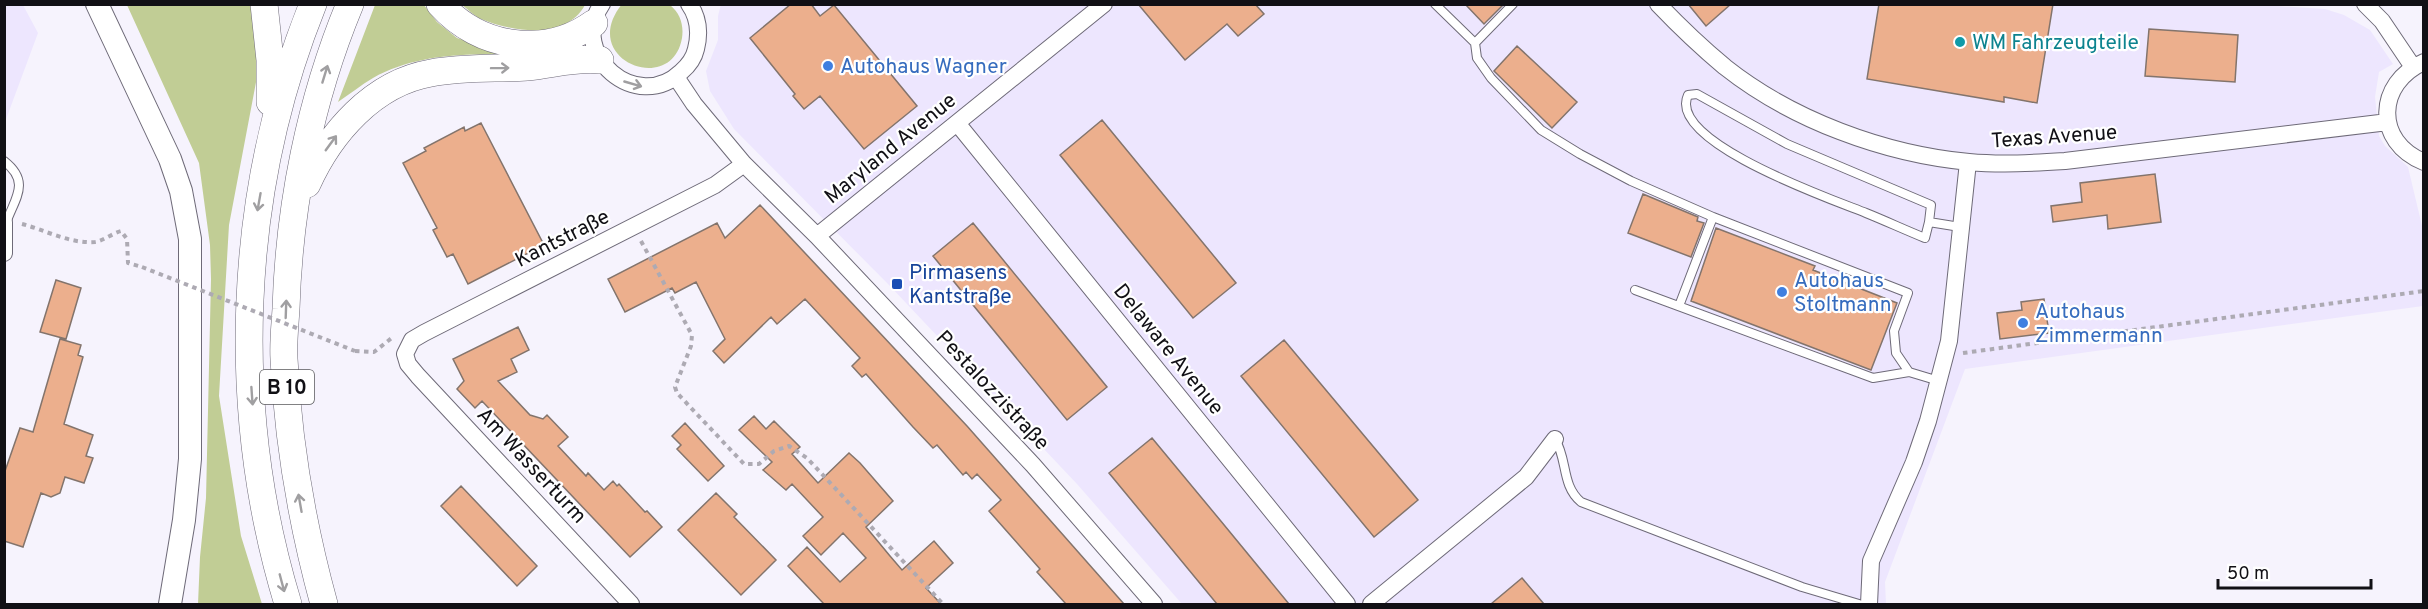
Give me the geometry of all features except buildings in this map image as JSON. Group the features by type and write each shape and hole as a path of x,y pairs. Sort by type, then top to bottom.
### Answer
{"highway":[{"path":"264,4 270,60 269,144"},
{"name":"B 10","path":"288,604 271,538 261,485 249,357 250,275 256,219 269,144 297,44 313,4"},
{"name":"B 10","path":"324,604 300,505 291,443 284,357 287,271 308,132 327,67 350,4"},
{"path":"440,4 468,28 490,38 514,44 544,45 567,39 598,14"},
{"path":"294,213 316,164 357,112 380,92 405,80 431,73 526,67 584,59 600,60"}],"main road":[{"path":"97,4 170,159 181,191 190,239 190,459 184,520 170,604"}],"street":[{"path":"598,14 593,36 600,60 611,74 626,83 635,85 661,85 676,77 691,60 698,39 698,24 689,4"},
{"name":"Maryland Avenue","path":"817,236 1104,4"},
{"name":"Texas Avenue","path":"1658,4 1694,41 1727,68 1801,113 1846,134 1884,146 1968,162 2025,164 2066,161 2388,122"},
{"path":"2365,4 2418,64 2402,75 2389,97 2388,122 2397,143 2414,158 2424,162"},
{"name":"Pestalozzistraße","path":"676,77 694,104 744,164 817,236 1033,465 1154,604"},
{"name":"Delaware Avenue","path":"957,123 1347,604"},
{"path":"1869,604 1871,561 1914,462 1940,381 1954,297 1968,162"},
{"name":"Kantstraße","path":"409,347 715,185 744,164"},
{"path":"4,253 5,222"},
{"name":"Am Wasserturm","path":"409,347 408,364 418,376 631,604"},
{"path":"1371,604 1526,477 1556,439"}],"lane":[{"path":"1434,4 1475,43 1477,58 1491,78 1541,130 1580,154 1631,181 1713,217 1908,293 1894,331 1896,353 1909,372"},
{"path":"1475,43 1513,4"},
{"path":"1697,94 1787,144 1931,205 1929,222 1925,238 1811,193 1764,171 1708,138 1692,121 1687,109 1688,95 1697,94"},
{"path":"4,161 15,169 20,182 18,195 5,222"},
{"path":"1679,306 1713,217"},
{"path":"1929,222 1960,227"},
{"path":"1635,290 1873,378 1909,372 1940,381"},
{"path":"1556,439 1562,453 1566,482 1573,495 1581,502 1802,587 1859,604"}],"path":[{"path":"5,222 23,224 64,238 97,242 110,234 121,231 127,239 128,263 356,351 374,352 396,334 409,347"},
{"path":"634,226 692,335 691,346 675,387 677,393 744,464 759,464 774,451 789,446 807,458 943,604"},
{"path":"1945,355 2424,291"}],"shaded area":[{"path":"5,4 23,5 38,33 5,122"},
{"path":"721,4 2247,4 2325,9 2344,15 2370,30 2393,64 2379,72 2375,97 2379,136 2385,146 2408,167 2423,230 2423,306 1965,369 1885,582 1886,604 1182,604 1077,484 889,285 734,129 710,91 706,71 718,40 718,16"}],"green space":[{"path":"622,4 670,5 679,16 682,28 682,38 675,56 662,65 647,68 631,64 619,55 611,41 611,24"},
{"path":"127,5 253,5 260,61 229,225 219,396 241,536 262,604 198,604 206,498 210,245 199,163"},
{"path":"375,5 424,5 437,22 457,38 513,56 459,55 405,64 373,78 338,102"},
{"path":"462,5 585,5 565,24 552,29 523,30 478,18"}],"place":[{"name":"WM Fahrzeugteile","path":"1960,42"},
{"name":"Autohaus Wagner","path":"828,66"},
{"name":"Pirmasens Kantstraße","path":"897,284"},
{"name":"Autohaus Stoltmann","path":"1782,292"},
{"name":"Autohaus Zimmermann","path":"2023,323"}]}
